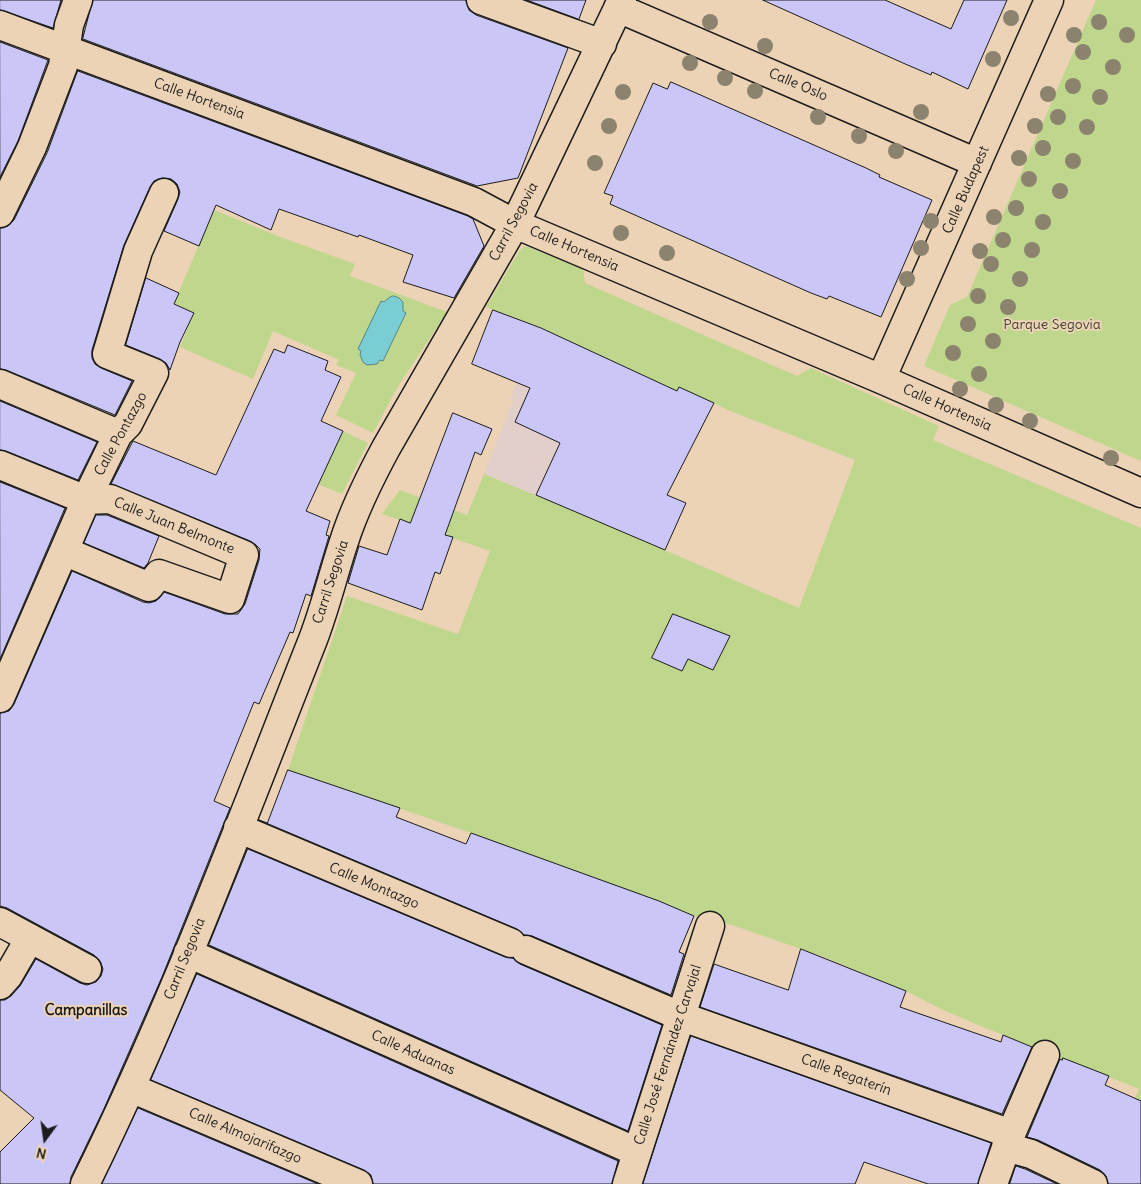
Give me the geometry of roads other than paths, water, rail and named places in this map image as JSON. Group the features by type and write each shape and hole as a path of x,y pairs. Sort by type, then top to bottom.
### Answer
{"street":[{"path":"0,213 32,147 63,66 69,25 78,0"},
{"path":"481,0 602,44"},
{"name":"Calle Budapest","path":"882,379 1049,0"},
{"name":"Carril Segovia","path":"85,1184 132,1088 188,953 315,633 349,528 367,484 515,224 620,4"},
{"name":"Calle Oslo","path":"620,4 978,163"},
{"name":"Calle Hortensia","path":"0,25 474,202 515,224 882,379 1141,494"},
{"name":"Calle Pontazgo","path":"0,698 86,500 118,434 128,424 154,373 107,354 138,251 164,193"},
{"path":"0,384 118,434"},
{"path":"0,465 86,500"},
{"name":"Calle Juan Belmonte","path":"64,550 149,587 159,574 230,599 244,555 110,500 86,500"},
{"name":"Calle Montazgo","path":"238,828 680,1016"},
{"path":"0,922 87,969"},
{"name":"Calle José Fernández Carvajal","path":"627,1184 710,926"},
{"path":"0,986 30,938"},
{"name":"Calle Aduanas","path":"188,953 637,1152"},
{"name":"Calle Regaterín","path":"680,1016 1009,1141 1031,1154 1093,1184"},
{"path":"993,1184 1045,1055"},
{"name":"Calle Almojarifazgo","path":"132,1088 358,1184"}],"water":[{"path":"394,296 403,302 403,311 406,313 383,361 380,360 377,364 367,365 363,362 360,355 361,351 358,349 381,301 384,302"}],"district":[{"name":"Campanillas","path":"86,1011"}],"park label":[{"name":"Parque Segovia","path":"1052,325"}]}
